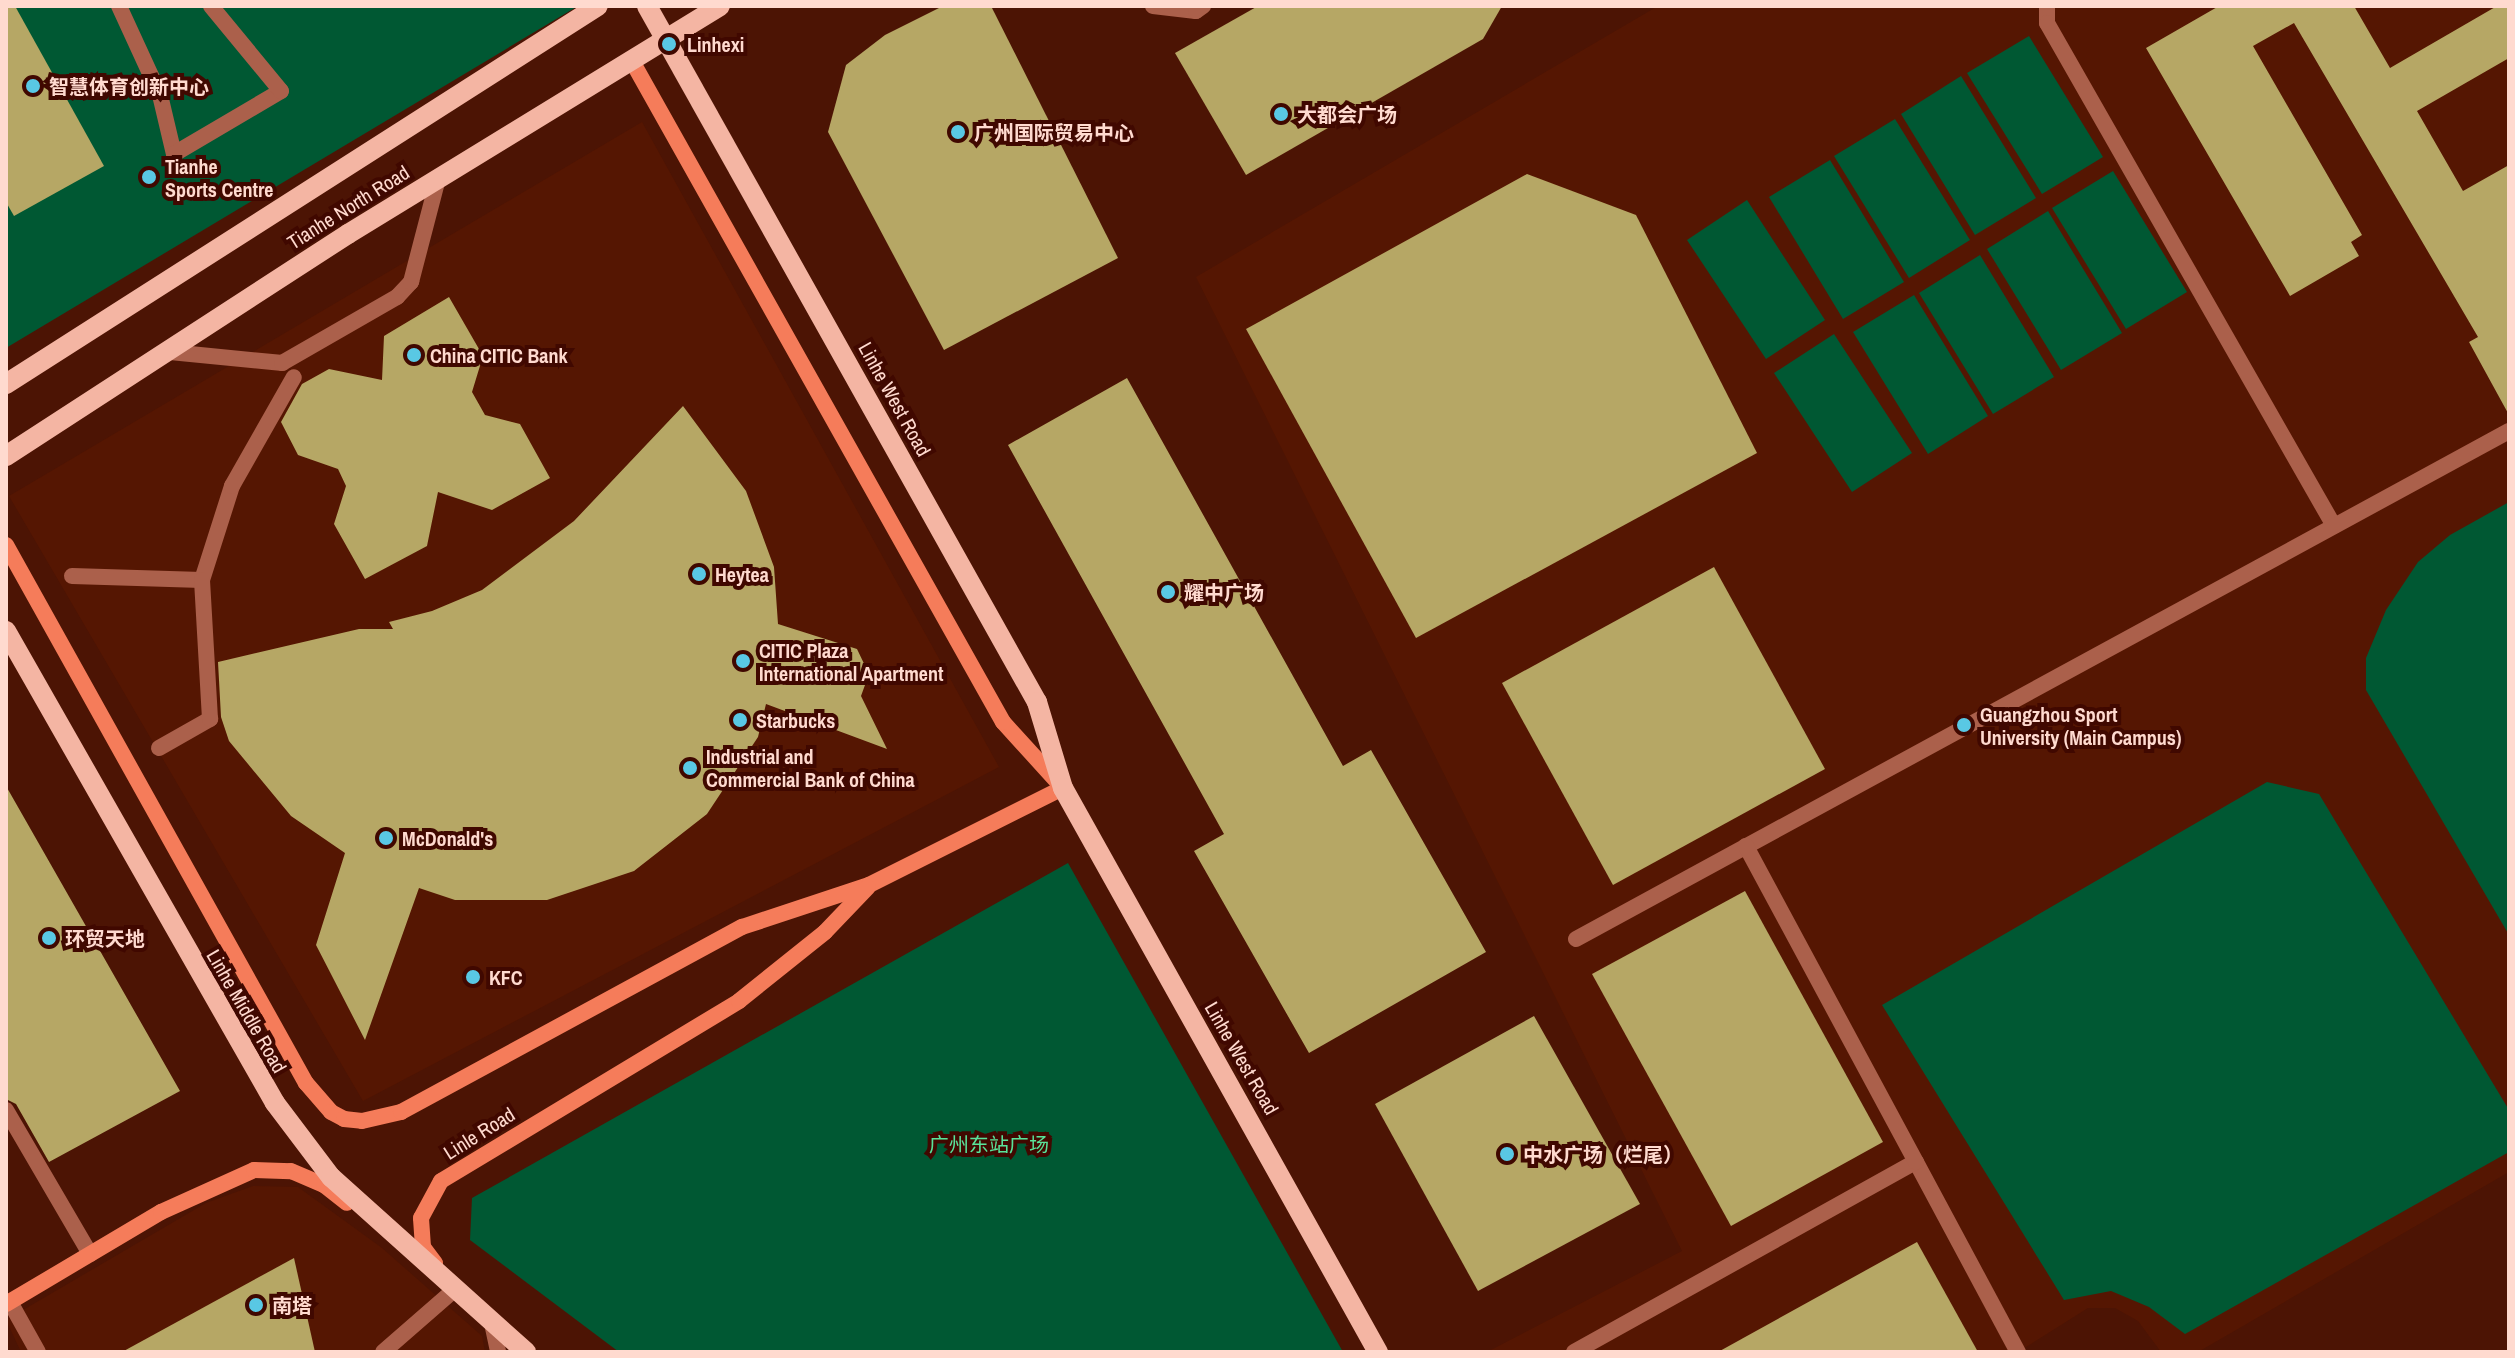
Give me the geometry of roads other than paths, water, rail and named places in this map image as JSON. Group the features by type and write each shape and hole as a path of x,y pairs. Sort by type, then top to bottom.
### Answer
{"main road":[{"name":"Tianhe North Road","path":"6,384 598,6"},
{"name":"Linhe West Road","path":"647,6 1037,702 1063,788 1378,1352"},
{"name":"Tianhe North Road","path":"6,456 438,178 633,63 720,6"},
{"name":"Linhe Middle Road","path":"6,631 275,1103 331,1177 526,1352"}],"street":[{"path":"119,6 160,95 174,154 281,91 211,6"},
{"path":"1153,6 1196,11 1203,6"},
{"path":"2047,6 2047,23 2334,526"},
{"name":"Linhe West Road","path":"633,63 1003,722 1063,788"},
{"path":"170,352 282,363 397,297 411,282 438,178"},
{"path":"159,748 210,719 202,580 232,486 294,377"},
{"path":"1576,939 2509,431"},
{"name":"Linhe Middle Road","path":"6,545 306,1083"},
{"path":"72,576 202,580"},
{"name":"Linle Road","path":"306,1083 331,1112 344,1119 362,1121 401,1112 742,927 869,885 1063,788"},
{"path":"1746,846 2018,1352"},
{"name":"Linle Road","path":"454,1290 423,1247 420,1233 427,1200 441,1181 459,1166 739,1001 825,932 869,885"},
{"path":"6,1110 90,1254"},
{"path":"1574,1352 1916,1162"},
{"path":"38,1352 8,1303 222,1182 254,1170 291,1171 324,1185 454,1290 383,1352"},
{"path":"492,1323 498,1352"}],"place":[{"name":"Linhexi","path":"669,44"},
{"name":"智慧体育创新中心","path":"33,86"},
{"name":"大都会广场","path":"1281,114"},
{"name":"广州国际贸易中心","path":"958,132"},
{"name":"Tianhe Sports Centre","path":"149,177"},
{"name":"China CITIC Bank","path":"414,355"},
{"name":"Heytea","path":"699,574"},
{"name":"耀中广场","path":"1168,592"},
{"name":"CITIC Plaza International Apartment","path":"743,661"},
{"name":"Starbucks","path":"740,720"},
{"name":"Guangzhou Sport University (Main Campus)","path":"1964,725"},
{"name":"Industrial and Commercial Bank of China","path":"690,768"},
{"name":"McDonald's","path":"386,838"},
{"name":"环贸天地","path":"49,938"},
{"name":"KFC","path":"473,977"},
{"name":"中水广场（烂尾）","path":"1507,1154"},
{"name":"南塔","path":"256,1305"}],"park label":[{"name":"广州东站广场","path":"989,1144"}]}
